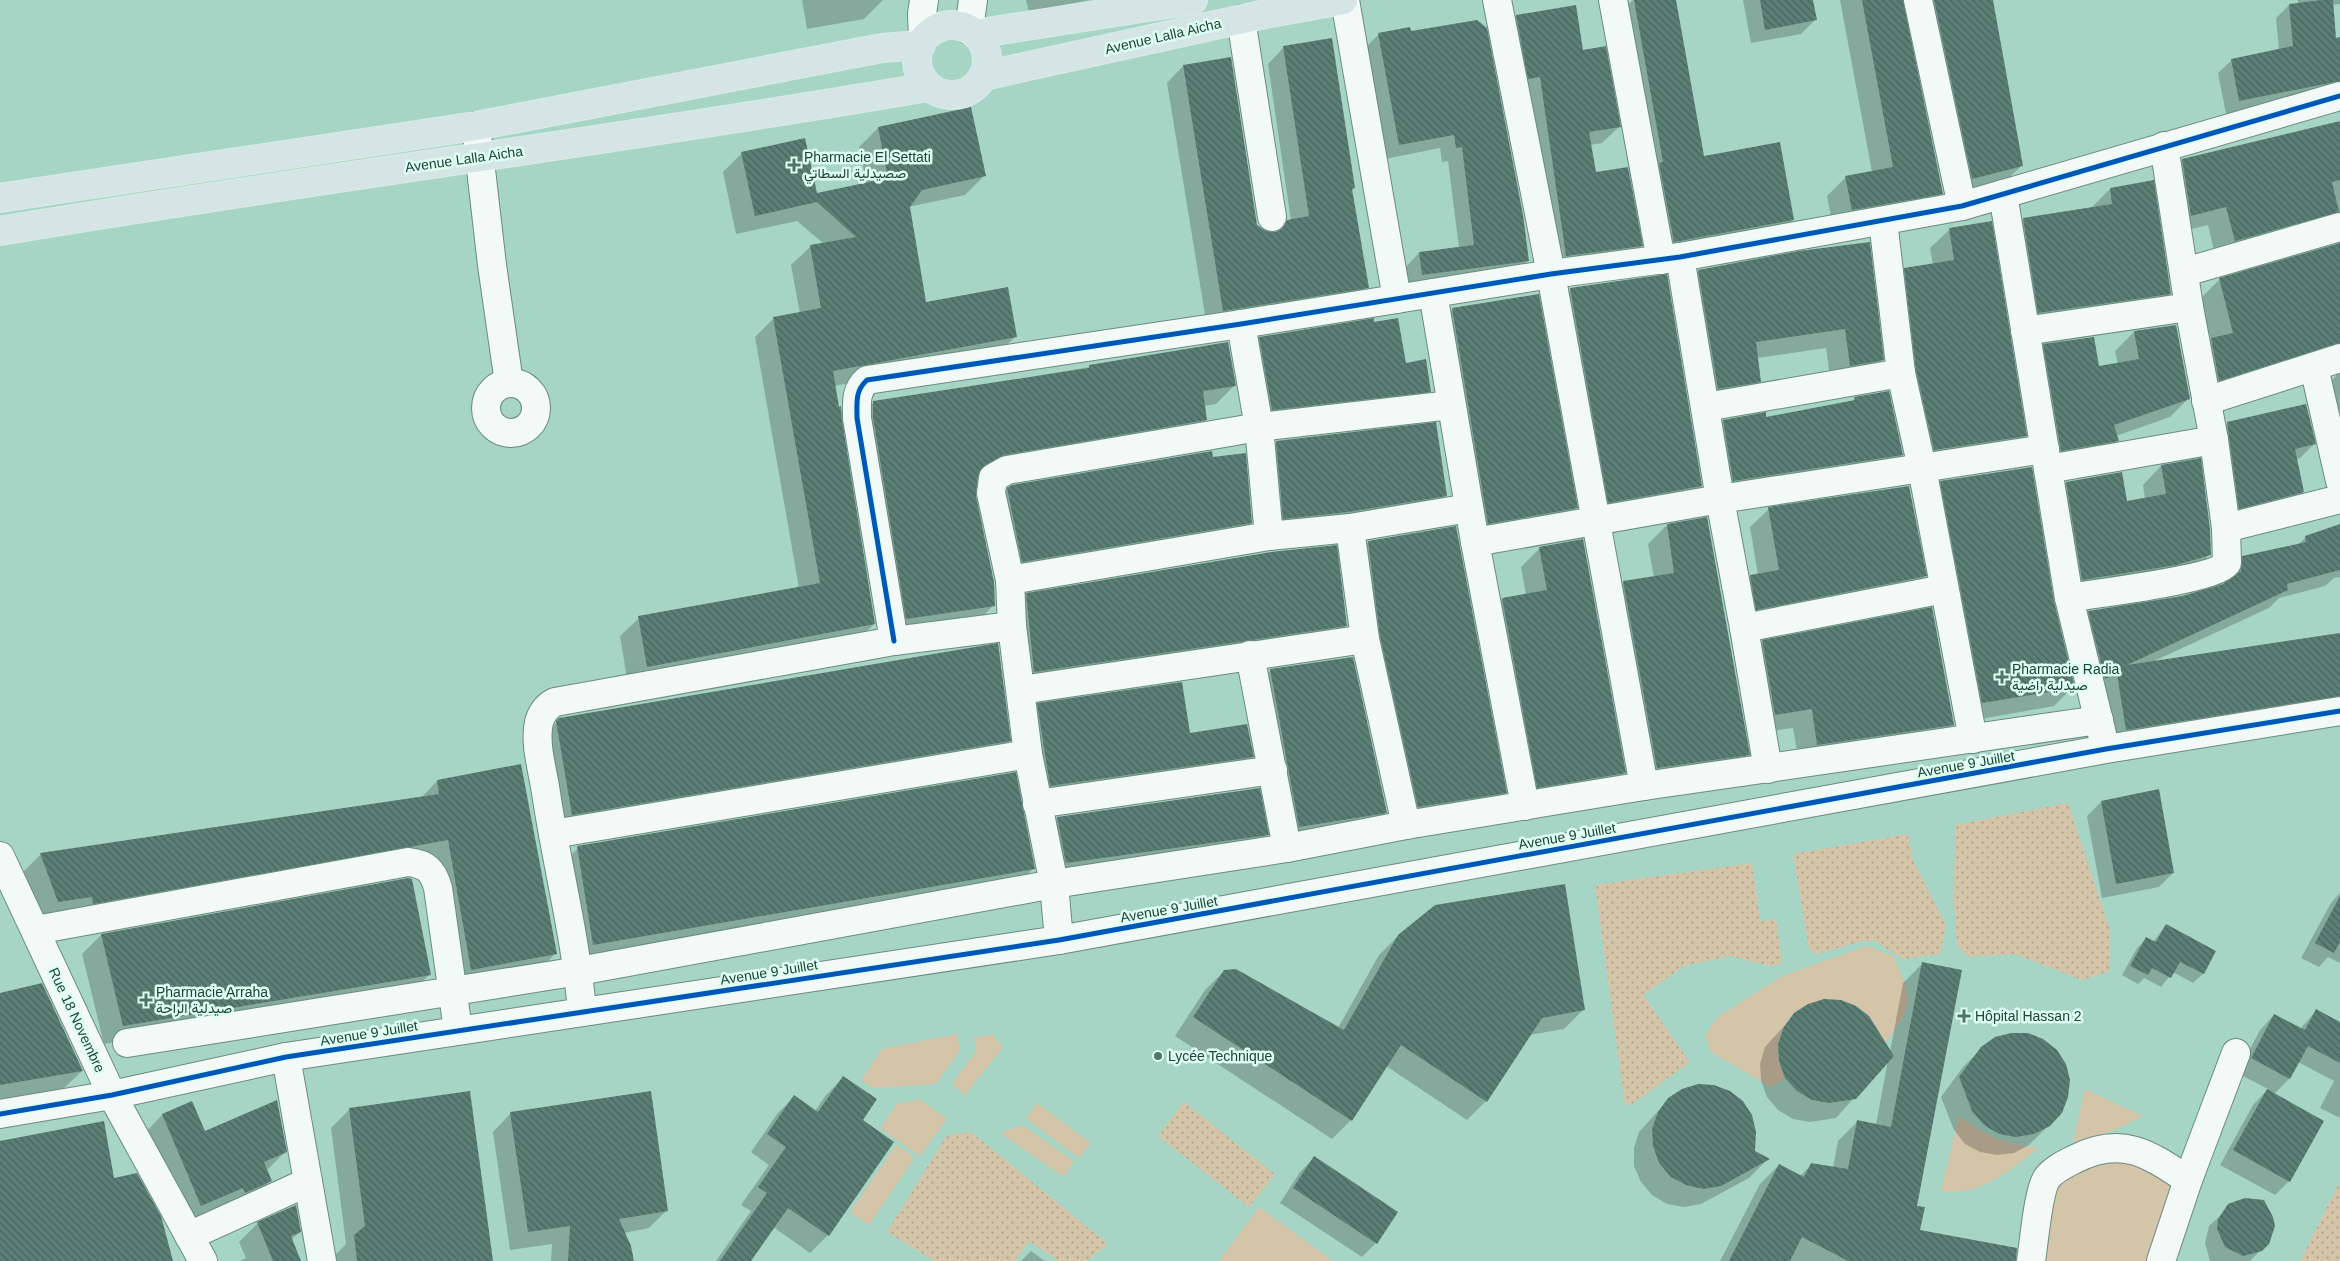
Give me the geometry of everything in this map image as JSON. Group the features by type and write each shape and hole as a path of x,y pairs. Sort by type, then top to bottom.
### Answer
{"main road":[{"name":"Avenue Lalla Aicha","path":"922,43 932,31 943,26 955,25 972,32 1193,0"},
{"name":"Avenue Lalla Aicha","path":"0,230 206,196 480,157 928,87 942,94 958,95 977,85 983,76 1240,19 1344,0"},
{"path":"972,32 982,43 986,54 987,65 983,76"},
{"path":"0,198 476,126 882,48 922,43 917,55 917,67 928,87"}],"street":[{"path":"922,43 924,0"},
{"path":"972,32 973,0"},
{"path":"1344,0 1397,299"},
{"path":"1496,0 1551,274 1644,786"},
{"path":"1613,0 1670,258 1706,407 1720,499 1768,768"},
{"path":"1918,0 1962,206"},
{"path":"1240,19 1272,217"},
{"path":"894,641 856,398 859,387 868,380 1241,324 1551,274 1670,258 1962,206 2340,96"},
{"path":"476,126 508,384"},
{"path":"2070,598 2195,577 2218,570 2227,563 2226,528 2214,440 2189,307 2164,146"},
{"path":"2003,194 2070,598 2106,750"},
{"path":"1883,221 1902,373 1974,739"},
{"path":"2185,272 2340,227"},
{"path":"1432,293 1475,542 1525,806"},
{"path":"2025,331 2189,307"},
{"path":"1241,324 1259,427 1269,536"},
{"path":"2206,401 2340,358"},
{"path":"2314,367 2340,481"},
{"path":"1706,407 1902,373"},
{"path":"1059,940 1054,884 1028,754 1012,626 1010,580 991,493 993,478 1000,473 1259,427 1451,405"},
{"path":"1475,542 1720,499 1922,468 2046,459 2214,440"},
{"path":"2226,528 2340,499"},
{"path":"1010,580 1269,536 1350,528 1469,508"},
{"path":"1350,528 1365,639 1406,825"},
{"path":"1744,628 1944,589"},
{"path":"582,1011 579,971 552,834 538,741 540,721 546,707 551,704 894,641 1012,626"},
{"path":"1021,690 1365,639"},
{"path":"1250,655 1274,770 1287,848"},
{"name":"Avenue 9 Juillet","path":"0,1114 112,1095 286,1057 1059,940 2106,750 2340,712"},
{"path":"127,1043 579,971 1054,884 1287,848 1406,825 1644,786 2099,720"},
{"path":"552,834 1028,754"},
{"path":"1037,804 1274,770"},
{"name":"Rue 18 Novembre","path":"0,856 112,1095 202,1261"},
{"path":"36,930 413,863 428,867 434,874 454,990 458,1030"},
{"path":"2161,1261 2188,1180 2236,1053"},
{"path":"286,1057 322,1261"},
{"path":"2030,1261 2046,1179 2064,1164 2085,1154 2114,1146 2139,1150 2188,1180"},
{"path":"189,1236 308,1182"}],"shaded area":[{"path":"2068,803 2110,930 2110,971 2082,980 2015,954 1969,957 1957,946 1954,902 1955,825"},
{"path":"1908,834 1912,858 1946,925 1940,954 1903,959 1875,941 1862,941 1817,954 1809,949 1793,854"},
{"path":"1752,863 1760,921 1776,919 1782,964 1770,966 1731,956 1684,966 1643,995 1690,1062 1632,1104 1625,1105 1595,885"},
{"path":"1867,946 1893,956 1905,983 1907,994 1905,1013 1882,1047 1876,1026 1868,1015 1856,1006 1843,1001 1828,1000 1814,1002 1801,1008 1782,1029 1778,1048 1785,1078 1771,1087 1711,1052 1705,1035 1719,1016 1782,976"},
{"path":"957,1034 960,1050 936,1084 874,1088 861,1080 882,1049"},
{"path":"992,1034 1003,1047 965,1095 952,1084 976,1051 974,1038"},
{"path":"2085,1089 2143,1116 2092,1140 2075,1144 2074,1137"},
{"path":"921,1100 947,1119 920,1156 880,1128 898,1103"},
{"path":"1184,1102 1275,1174 1249,1207 1158,1136"},
{"path":"1037,1103 1091,1143 1079,1158 1026,1118"},
{"path":"1959,1116 1988,1134 2006,1142 2039,1148 2006,1173 1982,1186 1955,1192 1941,1191"},
{"path":"1022,1125 1074,1161 1064,1177 1000,1133"},
{"path":"971,1132 1108,1244 1086,1261 1059,1261 1029,1241 1015,1261 934,1261 887,1232 947,1135"},
{"path":"896,1145 915,1157 869,1225 850,1212"},
{"path":"2123,1150 2172,1185 2147,1261 2039,1261 2047,1188"},
{"path":"2340,1181 2340,1261 2300,1261"},
{"path":"1259,1207 1333,1261 1219,1261"}],"building":[{"path":"1634,0 1676,0 1704,156 1780,142 1794,220 1674,242 1659,163 1663,162"},
{"path":"1760,0 1813,0 1817,20 1765,30"},
{"path":"1862,0 1903,0 1943,194 1852,210 1845,176 1893,167"},
{"path":"1934,0 1993,0 2023,166 1972,179"},
{"path":"2333,0 2336,38 2340,37 2340,81 2239,101 2231,59 2293,46 2289,4"},
{"path":"1576,5 1583,50 1606,46 1621,127 1589,132 1596,172 1628,167 1643,246 1566,256 1540,77 1528,79 1516,15"},
{"path":"1477,20 1487,28 1523,215 1529,261 1422,275 1419,252 1474,245 1462,147 1456,148 1454,135 1399,145 1378,33 1410,27 1411,31"},
{"path":"1332,38 1355,188 1352,189 1369,288 1223,311 1183,65 1231,57 1257,225 1266,231 1275,232 1282,229 1287,220 1309,216 1283,46"},
{"path":"971,107 986,176 922,190 910,207 926,302 1008,287 1017,337 833,371 839,407 841,406 875,624 647,667 638,616 820,583 773,317 821,308 810,245 856,237 817,202 755,216 741,152 805,138 817,193 888,178 878,127"},
{"path":"2340,121 2340,180 2332,182 2339,212 2235,241 2226,207 2191,216 2182,159"},
{"path":"2154,180 2171,294 2038,313 2023,218 2112,204 2110,188"},
{"path":"1992,221 2027,436 1934,450 1916,370 1904,268 1954,260 1949,228"},
{"path":"1870,242 1884,360 1850,366 1845,329 1756,342 1761,382 1718,389 1698,270 1799,251"},
{"path":"2340,243 2340,343 2219,381 2211,338 2233,333 2219,278"},
{"path":"1667,274 1702,486 1608,503 1570,288"},
{"path":"1539,294 1578,508 1488,524 1452,308"},
{"path":"1374,318 1374,322 1398,318 1406,363 1426,359 1431,392 1272,410 1259,337"},
{"path":"2176,325 2190,399 2114,425 2119,441 2061,451 2043,344 2094,337 2099,366 2139,359 2134,331"},
{"path":"1228,342 1236,386 1203,391 1207,420 1004,455 985,465 978,476 976,496 994,582 995,606 906,619 873,417 873,401 1089,368 1089,365"},
{"path":"1889,391 1903,455 1733,481 1723,420 1766,412 1766,417 1855,400 1854,397"},
{"path":"2306,404 2316,444 2295,449 2304,492 2239,509 2227,422"},
{"path":"1436,422 1447,496 1348,512 1283,519 1276,441"},
{"path":"1212,451 1213,457 1246,453 1252,523 1022,562 1007,488 1012,485"},
{"path":"2201,458 2210,529 2211,555 2176,565 2082,580 2066,482 2122,472 2127,501 2166,494 2161,465"},
{"path":"2032,467 2054,601 2075,688 1982,703 1940,481"},
{"path":"1909,486 1927,576 1756,610 1750,575 1779,570 1768,507"},
{"path":"1707,517 1750,755 1657,768 1623,581 1674,573 1667,524"},
{"path":"2340,524 2340,570 2287,584 2288,590 2127,665 2340,633 2340,696 2126,730 2117,674 2105,679 2088,611 2182,596 2223,584 2241,571 2242,556 2306,542 2305,536"},
{"path":"1456,526 1507,793 1418,807 1380,636 1368,541"},
{"path":"1583,539 1626,773 1537,788 1502,598 1547,590 1539,547"},
{"path":"1337,545 1347,626 1034,672 1026,593 1271,552"},
{"path":"1932,607 1954,725 1817,745 1812,709 1775,715 1762,640"},
{"path":"998,643 1011,741 572,815 556,721 559,718"},
{"path":"1353,657 1387,813 1299,827 1270,669"},
{"path":"1182,682 1190,733 1247,724 1254,757 1050,786 1037,703"},
{"path":"521,764 557,954 471,970 448,840 93,904 92,897 58,902 40,853 439,794 437,780"},
{"path":"1016,772 1035,869 593,945 577,846"},
{"path":"1260,788 1269,835 1066,863 1057,817"},
{"path":"2159,789 2174,873 2116,884 2101,801"},
{"path":"408,878 412,879 431,975 123,1026 101,934"},
{"path":"1565,884 1585,1010 1542,1018 1487,1102 1401,1045 1352,1121 1193,1017 1224,970 1236,969 1344,1030 1398,935 1435,905"},
{"path":"2340,896 2340,942 2334,953 2315,943"},
{"path":"2166,924 2216,951 2204,974 2180,962 2171,978 2152,968 2148,975 2130,966 2146,937 2156,942"},
{"path":"1922,962 1962,970 1917,1206 1925,1207 1920,1230 2017,1248 2016,1261 1848,1261 1802,1237 1790,1261 1729,1261 1779,1164 1804,1177 1811,1163 1848,1169 1857,1120 1891,1127"},
{"path":"42,983 83,1071 0,1085 0,993"},
{"path":"1824,999 1841,1000 1856,1006 1869,1016 1894,1056 1856,1099 1829,1103 1812,1100 1797,1091 1785,1078 1779,1061 1778,1044 1784,1027 1794,1013 1808,1004"},
{"path":"2316,1009 2340,1022 2340,1063 2308,1046 2290,1079 2251,1058 2274,1014 2305,1030"},
{"path":"2011,1033 2028,1033 2043,1039 2057,1050 2066,1064 2070,1080 2068,1097 2062,1113 2050,1126 2034,1134 2016,1137 1999,1134 1984,1125 1972,1111 1959,1077 1981,1047 1995,1037"},
{"path":"843,1076 877,1099 863,1120 894,1142 829,1236 788,1208 751,1261 720,1261 767,1193 758,1187 786,1147 767,1134 794,1095 818,1112"},
{"path":"1698,1084 1714,1085 1730,1091 1743,1101 1752,1115 1756,1132 1755,1151 1770,1159 1721,1186 1703,1189 1686,1185 1671,1177 1659,1163 1653,1146 1652,1129 1658,1112 1668,1098 1682,1089"},
{"path":"2267,1089 2324,1121 2290,1182 2233,1150"},
{"path":"470,1091 493,1261 357,1261 354,1235 365,1226 349,1108"},
{"path":"651,1091 668,1211 619,1219 631,1246 634,1261 568,1261 570,1226 528,1232 510,1112"},
{"path":"277,1100 287,1152 264,1162 272,1181 245,1193 243,1188 201,1206 162,1114 192,1101 205,1131"},
{"path":"104,1121 114,1178 137,1173 161,1216 173,1261 0,1261 0,1141"},
{"path":"1314,1156 1398,1212 1377,1244 1293,1188"},
{"path":"2245,1198 2264,1200 2273,1217 2275,1226 2269,1244 2262,1251 2243,1256 2225,1247 2217,1229 2218,1219 2228,1204"},
{"path":"296,1205 301,1232 291,1236 301,1261 273,1261 257,1222"}],"cycle path":[{"path":"894,641 857,418 857,402 860,388 867,380 1241,324 1551,274 1680,257 1962,206 2340,96"},
{"path":"0,1114 112,1095 286,1057 1059,940 2106,749 2340,711"}],"place":[{"name":"Pharmacie El Settati صصيدلية السطاتي","path":"794,165"},
{"name":"Pharmacie Radia صيدلية راضية","path":"2002,677"},
{"name":"Pharmacie Arraha صيدلية الراحة","path":"146,1000"},
{"name":"Hôpital Hassan 2","path":"1964,1016"},
{"name":"Lycée Technique","path":"1158,1056"}]}
